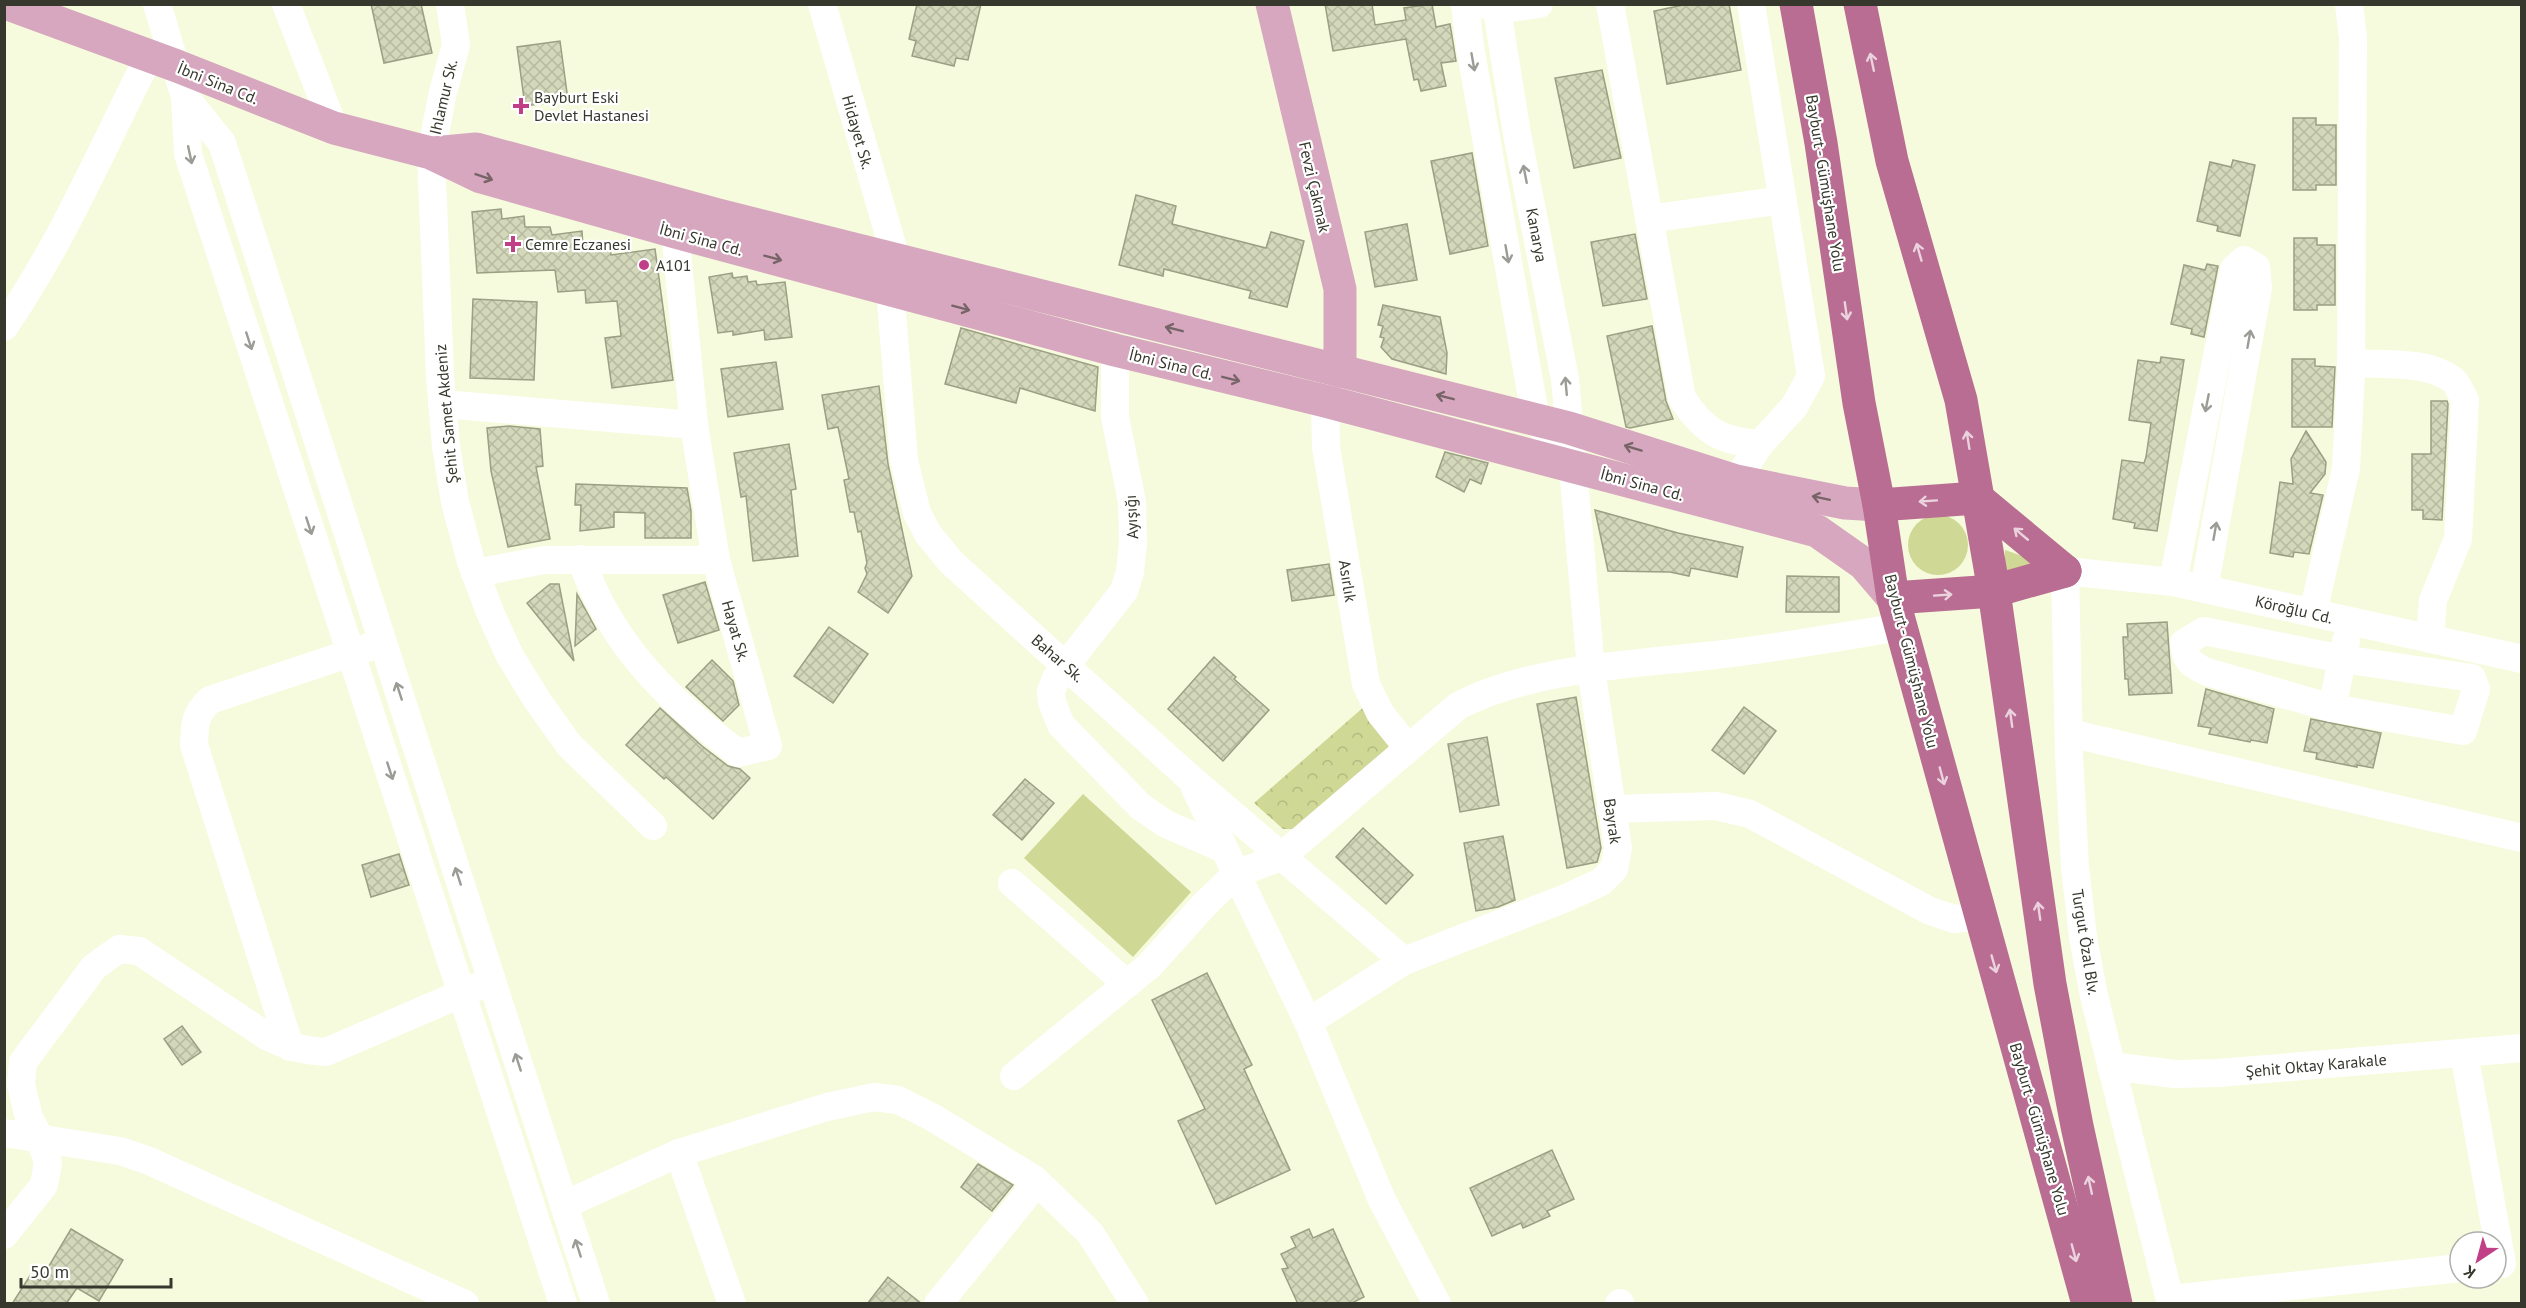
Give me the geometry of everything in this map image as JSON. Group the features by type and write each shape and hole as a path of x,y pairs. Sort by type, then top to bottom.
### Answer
{"highway":[{"name":"Bayburt - Gümüşhane Yolu","path":"1797,4 1821,143 1859,403 1897,613 2088,1304"},
{"name":"Bayburt - Gümüşhane Yolu","path":"1860,4 1892,161 1961,400 1994,591 2050,984 2079,1137 2116,1304"},
{"path":"1879,505 1977,498 2065,571"},
{"path":"1897,613 1994,591 2065,571"}],"main road":[{"name":"İbni Sina Cd.","path":"8,4 170,73 334,128 431,153 481,177 675,232 893,274 1340,371 1569,428 1736,480 1845,503 1879,505"},
{"name":"Fevzi Çakmak","path":"1272,4 1340,289 1340,371"},
{"name":"İbni Sina Cd.","path":"431,153 476,149 707,212 1114,350 1325,401 1817,531 1864,564 1897,613"}],"street":[{"path":"157,4 188,154 563,1304"},
{"path":"286,4 334,128"},
{"name":"Ihlamur Sk.","path":"431,153 443,92 456,45 450,4"},
{"name":"Hidayet Sk.","path":"822,4 893,274"},
{"path":"1465,4 1470,47 1536,420 1572,466"},
{"path":"1493,6 1539,4"},
{"path":"1610,4 1682,398 1694,417 1715,434 1733,442 1760,444"},
{"path":"1736,480 1760,444 1794,407 1811,376 1751,4"},
{"path":"2313,613 2346,468 2351,363 2353,38 2349,4"},
{"name":"Kanarya","path":"1493,6 1565,380 1572,466"},
{"path":"4,327 20,305 71,212 170,73"},
{"path":"170,73 222,143 596,1304"},
{"name":"Şehit Samet Akdeniz","path":"431,153 442,404 446,446 455,502 476,573 510,656 537,700 569,744 654,826"},
{"path":"1649,219 1783,200"},
{"name":"Hayat Sk.","path":"581,559 590,585 627,648 658,685 703,727 738,753 768,746 716,560 694,424 675,232"},
{"path":"2173,582 2234,269 2244,260 2256,267 2258,288 2204,589"},
{"name":"Bahar Sk.","path":"893,274 904,460 917,513 928,534 951,562 1190,778 1404,961"},
{"name":"Ayışığı","path":"1114,350 1115,417 1132,501 1133,543 1130,572 1124,591 1056,678 1051,692 1054,713 1061,725 1141,807 1230,862"},
{"path":"2351,363 2410,366 2432,370 2454,381 2465,400 2458,539 2433,600 2430,639"},
{"name":"Asırlık","path":"1325,401 1326,447 1366,684 1380,713 1408,748"},
{"path":"442,404 694,424"},
{"name":"Bayrak","path":"1308,1023 1404,961 1566,898 1601,882 1614,870 1618,848 1591,669 1572,466"},
{"path":"476,573 544,560 716,560"},
{"name":"Köroğlu Cd.","path":"2065,571 2173,582 2522,659"},
{"name":"Turgut Özal Blv.","path":"2065,571 2074,867 2083,937 2111,1066 2170,1301"},
{"path":"1230,862 1281,856 1458,706 1477,696 1504,686 1591,669 1759,650 1897,613"},
{"path":"2332,708 2350,621"},
{"path":"2204,631 2342,659 2472,678 2476,689 2463,731 2332,708 2207,672 2190,663 2185,653 2184,643 2204,631"},
{"path":"290,1047 194,745 195,725 199,710 210,700 383,643"},
{"path":"2069,733 2522,838"},
{"path":"1190,778 1308,1023 1382,1200 1437,1304"},
{"path":"1611,809 1716,806 1750,814 1930,910 1954,919 1980,917"},
{"path":"1014,1076 1149,966 1204,904 1230,862"},
{"path":"1011,883 1127,984"},
{"path":"4,1235 45,1185 48,1163 26,1107 21,1084 23,1062 94,967 119,949 139,951 268,1037 290,1047 307,1051 326,1052 492,980"},
{"name":"Şehit Oktay Karakale","path":"2111,1066 2175,1074 2218,1073 2522,1048"},
{"path":"2464,1053 2499,1230"},
{"path":"564,1205 679,1153 826,1107 874,1097 898,1100 932,1117 1034,1179 1090,1233 1135,1304"},
{"path":"4,1133 120,1151 147,1160 465,1304"},
{"path":"679,1153 732,1304"},
{"path":"938,1304 1026,1196 1034,1179"},
{"path":"2170,1301 2448,1269"}],"green space":[{"path":"1938,515 1959,524 1968,545 1959,566 1938,575 1917,566 1908,545 1917,524"},
{"path":"2005,550 2049,565 2005,572"},
{"path":"1366,705 1389,744 1389,752 1293,829 1283,829 1254,803"},
{"path":"1083,794 1191,892 1133,957 1024,858"}],"building":[{"path":"371,4 421,4 432,53 384,63"},
{"path":"917,4 981,4 968,60 956,58 954,66 912,56 916,41 909,39"},
{"path":"1325,4 1372,4 1375,25 1406,20 1404,8 1432,4 1436,27 1450,24 1456,61 1441,63 1446,86 1421,91 1418,79 1414,80 1406,39 1333,51"},
{"path":"1688,4 1729,4 1741,70 1667,84 1654,11"},
{"path":"560,41 568,100 525,106 517,47"},
{"path":"1602,70 1621,158 1574,168 1555,78"},
{"path":"2293,118 2316,118 2316,125 2336,125 2336,185 2316,185 2316,190 2293,190"},
{"path":"1472,153 1488,246 1450,254 1431,161"},
{"path":"2233,160 2255,165 2240,236 2217,231 2218,226 2197,221 2210,162 2231,167"},
{"path":"1136,195 1176,206 1172,224 1266,248 1271,232 1304,241 1287,307 1249,298 1251,291 1164,269 1163,276 1119,265"},
{"path":"501,209 502,219 524,216 525,227 550,227 552,235 582,231 583,246 610,243 611,255 655,249 673,380 612,388 605,338 621,336 617,301 586,303 585,290 558,292 555,270 477,273 472,212"},
{"path":"1407,224 1417,280 1375,287 1365,232"},
{"path":"1635,234 1647,299 1603,306 1591,242"},
{"path":"2294,238 2317,238 2317,245 2335,245 2335,305 2317,305 2317,310 2294,310"},
{"path":"2207,264 2218,266 2204,337 2191,334 2192,329 2171,324 2184,265 2205,270"},
{"path":"732,273 733,278 747,276 748,282 756,281 757,285 785,282 792,337 765,340 764,330 733,335 733,331 718,333 709,277"},
{"path":"473,299 537,302 534,380 470,378"},
{"path":"1383,305 1440,317 1447,353 1446,374 1392,359 1381,347 1384,338 1380,337 1383,326 1378,325"},
{"path":"1652,326 1666,401 1673,419 1630,428 1626,427 1607,336"},
{"path":"961,328 1098,367 1095,411 1020,388 1016,403 945,384"},
{"path":"2161,357 2184,360 2157,531 2134,528 2135,523 2113,519 2122,460 2144,463 2146,457 2151,423 2129,420 2138,360 2160,363"},
{"path":"2292,359 2315,359 2315,366 2335,367 2332,427 2292,427"},
{"path":"776,362 783,409 728,417 721,369"},
{"path":"879,386 888,464 912,576 888,613 858,592 867,574 865,568 867,563 861,531 858,532 854,512 850,512 844,480 849,479 838,427 828,429 822,395"},
{"path":"2431,401 2447,401 2448,404 2442,520 2423,519 2423,510 2412,510 2412,454 2431,454"},
{"path":"509,426 540,429 543,466 536,467 550,539 508,547 491,471 487,428"},
{"path":"2306,431 2326,462 2325,474 2310,493 2323,495 2309,554 2294,552 2293,557 2270,553 2280,482 2293,484 2291,459"},
{"path":"789,444 796,489 791,490 798,556 753,561 746,496 741,497 734,453"},
{"path":"1445,452 1488,463 1481,484 1470,479 1464,492 1436,477"},
{"path":"576,484 687,488 691,511 691,538 645,538 645,513 614,512 614,527 580,531 581,505 575,505"},
{"path":"1595,510 1678,533 1743,547 1737,577 1691,568 1689,576 1670,572 1608,571"},
{"path":"1329,564 1334,595 1292,601 1287,570"},
{"path":"1787,576 1839,577 1839,612 1786,612"},
{"path":"705,582 719,630 678,643 663,595"},
{"path":"550,584 559,584 574,661 527,603"},
{"path":"577,594 596,629 575,646"},
{"path":"2167,622 2172,693 2129,695 2128,679 2125,679 2123,637 2128,637 2127,624"},
{"path":"829,627 868,654 833,703 794,676"},
{"path":"1214,657 1236,677 1234,679 1269,710 1223,761 1168,709"},
{"path":"712,660 733,681 739,705 723,721 686,687"},
{"path":"2206,689 2274,709 2267,743 2209,734 2211,728 2198,726"},
{"path":"1576,697 1601,848 1597,862 1567,868 1537,704"},
{"path":"1744,707 1776,731 1744,774 1712,750"},
{"path":"660,708 702,746 728,766 740,769 750,778 713,819 626,745"},
{"path":"2311,719 2381,733 2373,768 2316,759 2317,753 2304,751"},
{"path":"1487,737 1499,805 1460,812 1448,744"},
{"path":"1025,779 1054,803 1022,840 993,815"},
{"path":"1363,828 1413,875 1386,904 1336,857"},
{"path":"1503,836 1515,900 1498,907 1476,911 1464,843"},
{"path":"399,854 409,885 371,897 362,865"},
{"path":"1207,973 1252,1065 1244,1069 1290,1170 1216,1204 1178,1121 1205,1109 1152,1000"},
{"path":"182,1026 201,1052 182,1065 164,1039"},
{"path":"1552,1150 1574,1199 1547,1211 1550,1216 1523,1228 1521,1223 1492,1236 1470,1188"},
{"path":"978,1164 1013,1185 992,1211 961,1187"},
{"path":"71,1229 123,1260 99,1301 77,1288 66,1304 12,1304 31,1274 40,1281"},
{"path":"1309,1229 1313,1238 1333,1229 1364,1297 1350,1304 1298,1304 1282,1269 1288,1268 1281,1254 1296,1247 1291,1237"},
{"path":"888,1277 922,1304 867,1304"}],"place":[{"name":"Bayburt Eski Devlet Hastanesi","path":"521,106"},
{"name":"Cemre Eczanesi","path":"513,244"},
{"name":"A101","path":"644,265"}]}
